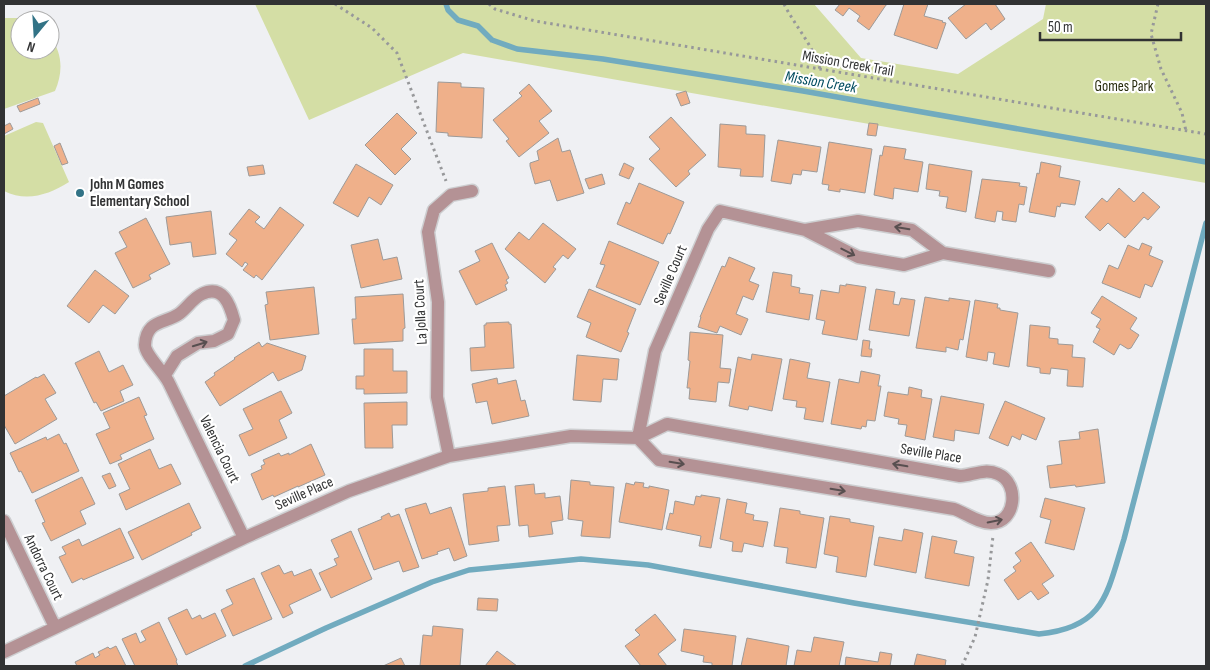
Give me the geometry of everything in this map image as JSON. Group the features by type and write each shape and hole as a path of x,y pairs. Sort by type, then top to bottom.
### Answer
{"street":[{"path":"451,195 472,191"},
{"name":"La Jolla Court","path":"448,456 437,396 438,302 428,232 434,210 451,195"},
{"name":"Seville Court","path":"638,438 655,351 708,229 720,211 805,230 858,257 904,265 943,253 1049,271"},
{"name":"Seville Court","path":"805,230 858,221 912,230 943,253"},
{"name":"Valencia Court","path":"165,375 177,356 198,343 214,341 228,334 234,320 230,303 223,295 210,292 202,294 178,315 153,325 145,344 146,350 165,375 244,538"},
{"name":"Seville Place","path":"4,652 244,538 349,491 448,456 571,436 638,438 667,424 960,476 988,471 999,474 1008,480 1012,490 1010,510 1003,519 992,523"},
{"path":"638,438 659,460 954,509 980,522 992,523"},
{"name":"Andorra Court","path":"4,521 55,627"}],"path":[{"path":"335,4 372,28 398,54 451,195"},
{"name":"Mission Creek Trail","path":"489,4 495,9 535,21 1206,134"},
{"path":"784,4 793,22 816,56 820,69"},
{"path":"1158,4 1151,34 1161,69 1182,113 1186,131"},
{"path":"962,666 975,637 988,580 992,523"}],"green space":[{"name":"Gomes Park","path":"255,4 814,4 861,58 958,74 1043,19 1046,4 1206,4 1206,183 463,53 309,120"},
{"path":"4,18 10,18 10,60 60,60 60,70 55,91 4,109"},
{"path":"36,122 43,123 69,182 37,196 21,196 4,191 4,136"}],"building":[{"path":"840,4 888,4 869,30 857,21 860,16 849,8 843,16 835,10"},
{"path":"904,4 928,4 924,16 946,23 937,49 894,35"},
{"path":"966,4 995,4 1005,19 991,30 986,23 966,39 948,18"},
{"path":"438,82 461,83 461,87 484,88 482,138 448,136 448,133 436,132"},
{"path":"529,84 552,111 539,121 549,133 519,157 506,141 509,139 493,120 522,96 519,93"},
{"path":"686,91 690,103 681,106 676,94"},
{"path":"38,98 40,104 20,112 17,106"},
{"path":"397,113 417,133 401,149 411,159 395,175 365,145"},
{"path":"671,117 706,155 688,171 690,174 676,187 649,159 660,149 649,137"},
{"path":"10,123 13,129 4,134 4,126"},
{"path":"869,123 878,124 876,136 867,135"},
{"path":"720,124 746,126 746,134 765,135 763,177 740,176 741,169 718,167"},
{"path":"558,138 562,152 570,150 584,193 557,201 550,180 535,184 530,163 539,160 537,151"},
{"path":"778,140 821,147 817,172 802,170 801,175 793,174 791,184 771,181"},
{"path":"829,142 872,149 865,193 840,189 840,192 828,190 829,185 822,184"},
{"path":"60,143 68,163 62,165 54,146"},
{"path":"884,146 906,149 904,159 923,162 918,192 894,188 893,199 874,195 880,155 882,156"},
{"path":"1041,162 1061,166 1059,177 1080,181 1075,205 1061,203 1060,207 1057,206 1055,217 1029,212"},
{"path":"624,163 634,168 629,179 619,175"},
{"path":"356,164 393,185 381,205 369,197 358,217 333,203"},
{"path":"929,164 972,171 966,212 946,208 948,197 939,196 940,191 926,189"},
{"path":"263,165 265,174 249,176 247,167"},
{"path":"602,174 605,184 589,189 585,179"},
{"path":"982,179 1020,183 1019,186 1027,187 1024,205 1019,204 1016,222 1002,220 1003,212 997,211 995,222 975,218"},
{"path":"639,183 684,202 670,234 668,233 663,244 617,224 626,202 630,204"},
{"path":"1119,188 1134,202 1143,192 1160,207 1148,220 1144,217 1125,238 1108,223 1100,231 1085,217 1102,198 1107,202"},
{"path":"280,207 304,225 262,280 256,275 254,278 243,270 248,264 245,262 242,267 226,254 237,240 229,234 249,209 260,217 255,222 264,229"},
{"path":"211,211 216,254 193,257 191,242 170,245 166,217"},
{"path":"146,218 170,264 149,275 151,279 133,288 115,253 127,247 119,232"},
{"path":"543,223 576,249 568,259 563,255 553,267 556,269 545,283 505,249 519,232 529,240"},
{"path":"378,239 383,260 397,257 402,279 361,288 351,245"},
{"path":"609,241 659,262 640,305 596,287 605,265 600,264"},
{"path":"492,243 509,278 506,280 508,283 505,285 507,290 476,305 459,271 480,261 475,251"},
{"path":"1142,243 1152,247 1149,255 1163,261 1152,287 1145,284 1140,298 1102,283 1109,265 1118,269 1128,245 1139,250"},
{"path":"729,257 755,268 749,281 759,285 753,300 743,296 736,314 748,319 741,335 720,326 717,333 698,327 700,317 722,266 725,267"},
{"path":"95,270 129,296 115,314 103,305 89,323 67,306"},
{"path":"773,272 792,275 791,286 800,288 799,293 813,295 809,320 766,312"},
{"path":"846,284 866,287 857,340 822,334 825,321 816,319 821,290 839,293 840,285 846,286"},
{"path":"314,287 319,334 270,340 265,305 268,304 266,292"},
{"path":"589,289 636,309 621,352 586,337 591,323 577,317"},
{"path":"876,289 895,292 893,304 899,305 901,298 915,300 909,336 869,330"},
{"path":"403,294 405,328 403,329 403,341 354,344 352,319 356,319 355,297"},
{"path":"1102,296 1137,318 1130,329 1139,335 1131,348 1128,349 1120,344 1114,355 1093,342 1100,329 1096,327 1101,319 1091,313"},
{"path":"925,297 949,301 949,298 970,301 963,340 960,339 958,350 946,347 946,352 916,348"},
{"path":"975,300 998,304 997,308 1000,308 1000,310 1018,313 1009,367 993,364 995,353 988,352 987,361 966,357"},
{"path":"509,322 511,324 514,368 471,371 470,348 485,347 484,325 486,323"},
{"path":"1030,325 1050,327 1049,338 1058,339 1058,344 1073,345 1072,357 1085,358 1083,387 1067,386 1068,370 1051,368 1050,374 1040,373 1040,368 1027,366"},
{"path":"690,332 723,335 720,368 731,369 729,383 718,382 716,402 689,399 690,388 687,388 690,361 688,360"},
{"path":"863,340 870,341 871,357 861,356"},
{"path":"259,342 262,347 267,343 306,356 302,370 278,381 273,372 220,406 205,382 234,358"},
{"path":"364,349 393,349 393,371 407,371 407,393 364,394 364,389 356,389 356,376 364,376"},
{"path":"99,351 109,372 123,365 133,385 120,391 124,401 101,411 96,402 94,403 75,363"},
{"path":"752,354 782,359 772,411 749,406 748,410 729,406 738,357 751,360"},
{"path":"577,355 619,359 617,380 603,379 601,402 573,400"},
{"path":"790,359 810,363 807,378 830,382 823,422 804,419 806,408 796,407 797,401 783,399"},
{"path":"861,371 880,375 878,386 881,386 875,421 867,420 866,427 862,426 861,429 831,424 839,379 859,383"},
{"path":"44,374 56,393 45,399 57,419 15,444 4,425 4,396"},
{"path":"497,378 498,384 516,380 521,401 525,400 529,416 492,424 487,401 476,403 472,384"},
{"path":"909,387 922,390 921,397 932,399 925,440 905,436 907,425 898,424 899,419 884,416 888,392 908,395"},
{"path":"281,391 292,413 279,420 287,438 249,456 239,435 253,429 243,409"},
{"path":"941,396 984,404 979,434 955,430 954,441 933,437"},
{"path":"139,397 147,415 144,416 154,439 120,455 122,459 110,464 96,434 110,428 103,413"},
{"path":"1005,401 1045,418 1036,440 1022,434 1020,440 1012,436 1008,446 989,438"},
{"path":"407,402 407,425 392,425 393,448 365,448 364,403"},
{"path":"1098,429 1105,483 1050,488 1047,466 1062,464 1059,441 1080,439 1079,432"},
{"path":"59,434 64,444 66,443 79,471 32,493 10,453 46,437 47,440"},
{"path":"311,444 325,475 274,497 273,495 262,500 251,474 262,469 261,466 265,464 263,460 279,453 281,456 289,453 289,455"},
{"path":"150,449 159,469 171,464 181,484 126,510 119,494 130,489 118,464"},
{"path":"110,473 116,486 109,489 102,476"},
{"path":"82,477 95,504 80,511 86,524 51,541 42,523 45,522 35,500"},
{"path":"571,480 590,482 590,485 614,487 610,538 581,536 583,521 568,519"},
{"path":"635,482 644,483 643,487 649,488 649,486 669,490 662,530 619,522 626,483 634,485"},
{"path":"534,484 535,494 545,493 545,498 560,496 563,520 551,522 553,534 529,537 528,525 519,526 515,486"},
{"path":"505,486 510,525 497,526 499,541 469,545 463,494 488,491 488,488"},
{"path":"701,495 720,498 711,548 699,546 701,536 666,529 670,513 673,514 675,501 694,505 696,496 701,497"},
{"path":"1045,498 1085,508 1074,550 1045,543 1051,520 1040,517"},
{"path":"727,499 747,503 745,513 754,515 753,520 768,522 763,547 744,543 742,552 732,551 733,542 720,539"},
{"path":"189,503 201,528 191,533 192,535 142,560 128,532"},
{"path":"426,503 430,514 451,507 467,556 454,561 449,548 422,559 405,509"},
{"path":"780,508 800,511 800,514 824,518 816,568 786,563 788,548 774,546"},
{"path":"389,513 391,517 399,514 419,567 403,572 399,561 374,570 358,529 382,519 381,517"},
{"path":"830,516 850,519 850,522 874,526 866,577 836,572 838,557 824,554"},
{"path":"120,528 134,558 72,583 59,557 66,554 62,547 79,539 82,546"},
{"path":"904,529 923,533 916,573 874,565 879,537 902,541"},
{"path":"351,531 372,579 331,598 319,573 337,565 334,559 339,557 331,540"},
{"path":"932,536 957,541 954,553 974,557 969,586 925,578"},
{"path":"1031,542 1054,576 1042,584 1049,593 1038,600 1031,591 1018,600 1004,580 1016,571 1013,567 1021,561 1015,553"},
{"path":"279,565 284,574 292,571 294,576 311,569 321,590 289,605 293,613 283,618 261,573"},
{"path":"254,578 272,619 233,636 221,610 233,604 226,590"},
{"path":"478,598 498,599 497,611 477,610"},
{"path":"187,609 192,619 200,615 202,619 215,613 226,636 186,655 168,618"},
{"path":"655,614 676,640 658,654 667,666 641,666 625,646 640,635 635,630"},
{"path":"159,622 178,666 135,666 122,639 136,633 140,643 146,640 141,631"},
{"path":"433,626 463,629 460,666 420,666 423,635 432,636"},
{"path":"684,629 736,636 732,666 712,666 712,663 703,662 704,656 681,651"},
{"path":"814,637 844,642 839,666 794,666 797,650 811,652"},
{"path":"747,638 789,646 786,666 741,666"},
{"path":"116,646 126,666 77,666 75,662 93,653 95,658 100,655 98,652 108,647 110,649"},
{"path":"497,651 517,666 485,666"},
{"path":"880,652 892,654 890,666 845,666 846,657 878,662"},
{"path":"917,654 946,660 945,666 914,666"},
{"path":"401,658 405,666 383,666"}],"waterway":[{"name":"Mission Creek","path":"446,4 448,10 458,20 478,26 492,40 517,49 603,59 803,91 1206,162"},
{"path":"245,666 432,582 469,570 581,559 648,565 854,603 1039,634 1061,630 1078,624 1090,616 1100,604 1113,576 1206,223"}],"place":[{"name":"John M Gomes Elementary School","path":"80,193"}]}
